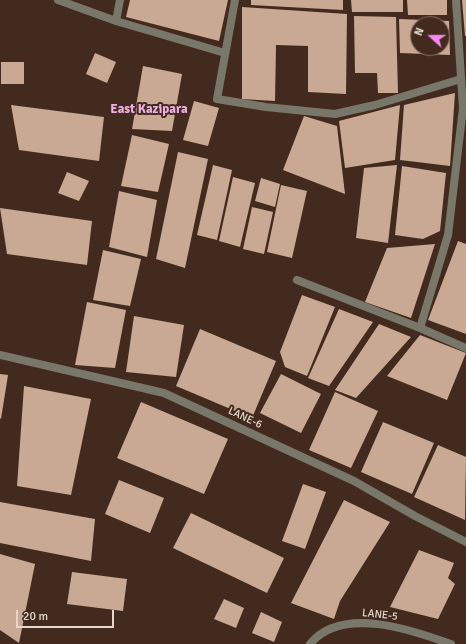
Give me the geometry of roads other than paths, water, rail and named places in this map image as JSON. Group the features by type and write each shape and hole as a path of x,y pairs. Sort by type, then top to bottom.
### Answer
{"street":[{"path":"58,0 116,21 225,54"},
{"path":"116,21 120,0"},
{"path":"235,0 216,99 266,107 335,114 375,105 461,79"},
{"path":"420,328 448,235 463,108 456,0"},
{"path":"297,280 420,328 466,348"},
{"name":"LANE-6","path":"0,355 164,393 354,481 415,516 466,542"},
{"name":"LANE-5","path":"310,644 317,636 335,627 360,623 408,629 451,644"}],"district":[{"name":"East Kazipara","path":"149,110"}]}
